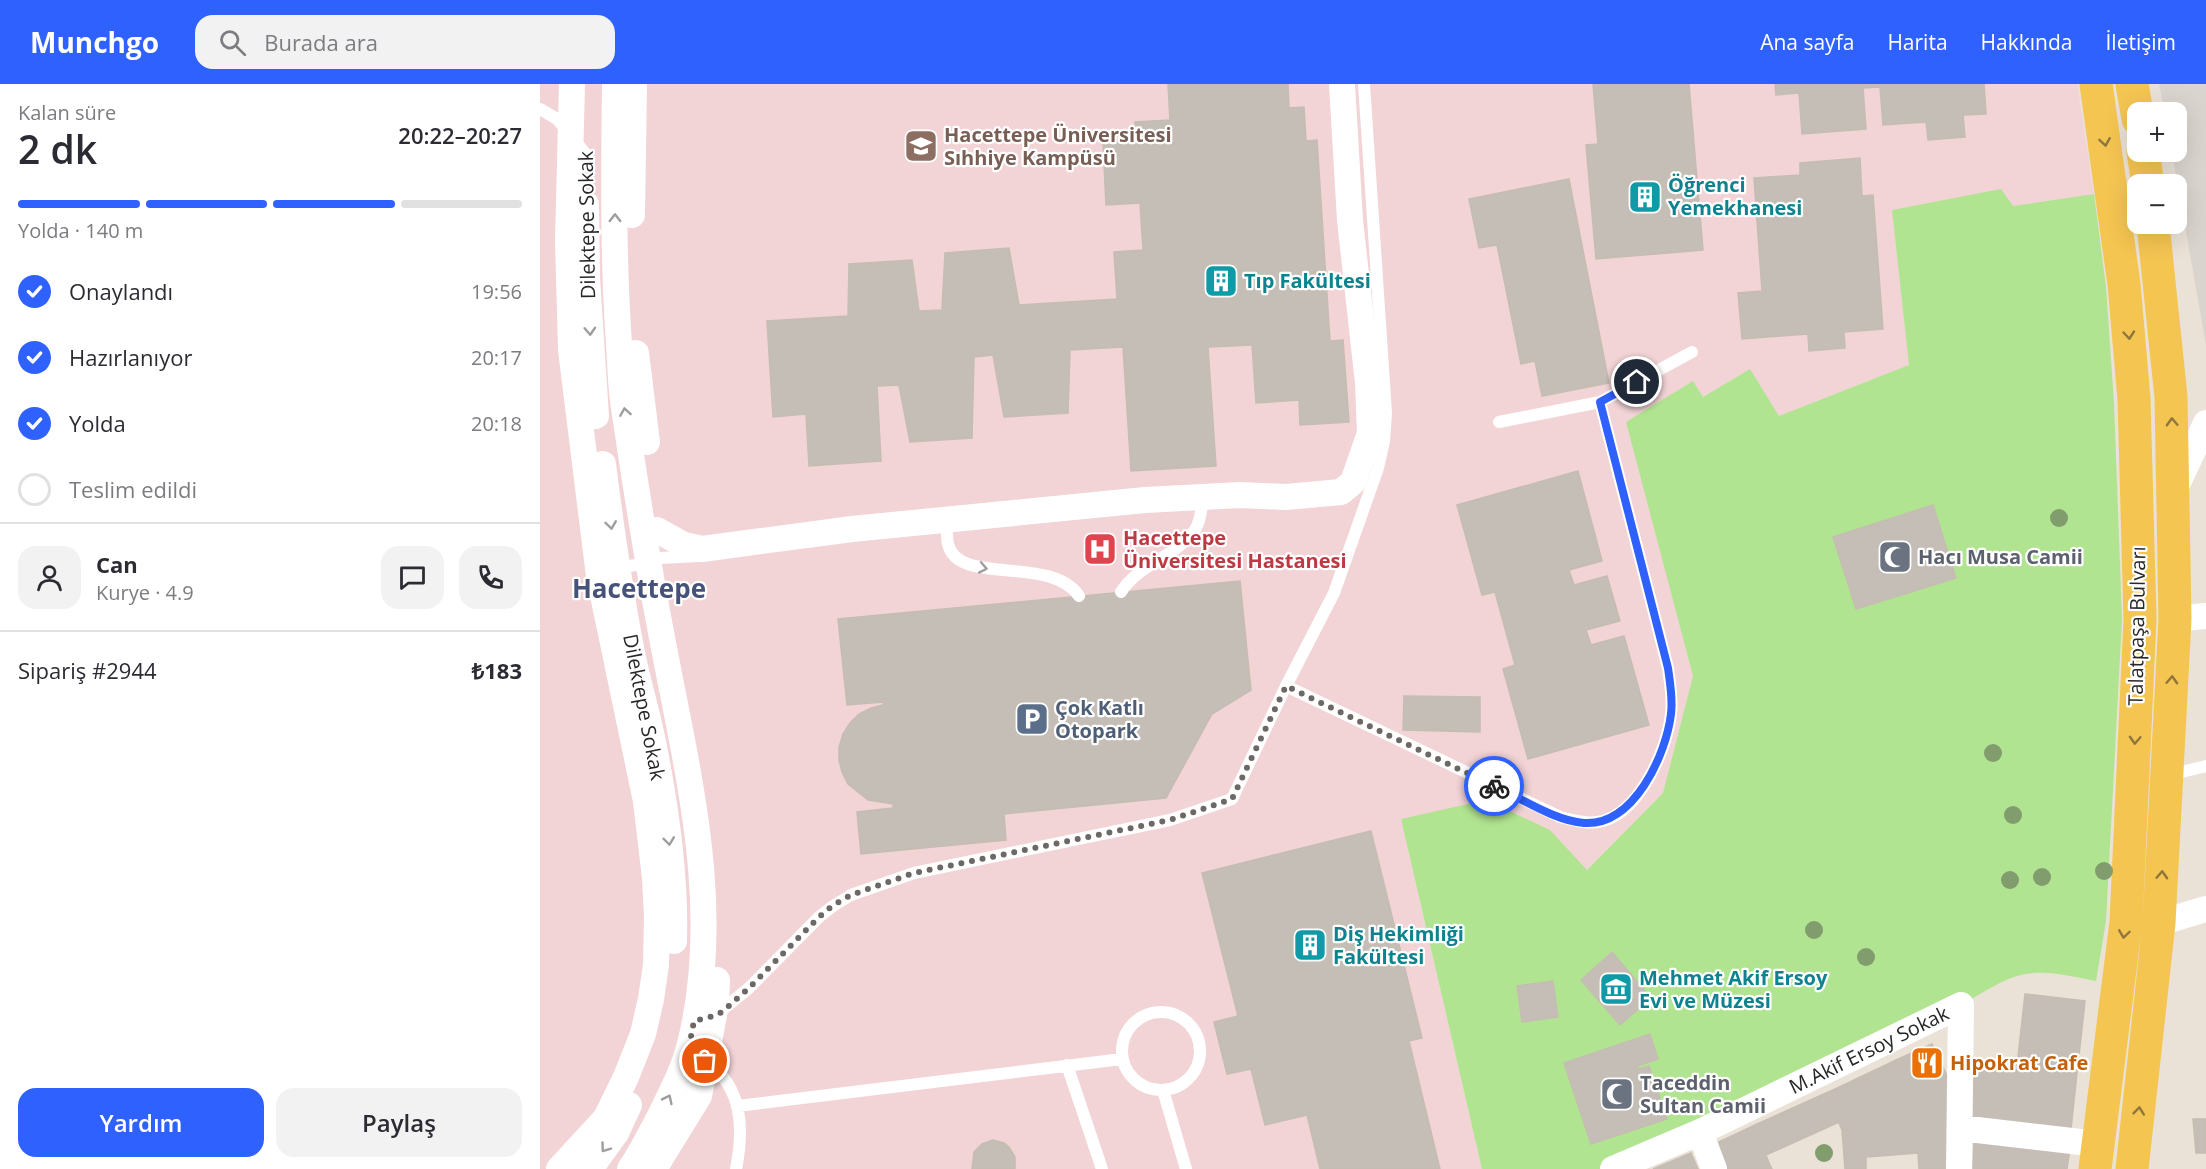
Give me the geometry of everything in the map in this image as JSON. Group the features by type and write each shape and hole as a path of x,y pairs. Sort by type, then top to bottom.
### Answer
{"main road":[{"name":"Talatpaşa Bulvarı","path":"2096,84 2124,284 2134,399 2140,619 2126,922 2096,1156"},
{"path":"2132,84 2135,102"},
{"name":"Talatpaşa Bulvarı","path":"2132,1169 2159,923 2168,776 2191,617 2174,491 2171,397 2154,234"}],"street":[{"path":"559,1169 606,1118 643,1034 656,965 657,917 646,801 599,576 571,350 568,242 579,145 572,84"},
{"name":"Dilektepe Sokak","path":"586,84 579,145 594,401 617,568 653,744 668,836 675,901 668,998 644,1074 616,1133 590,1169"},
{"name":"Dilektepe Sokak","path":"615,84 615,276 623,397 654,561 698,832 704,911 702,963 704,1019 697,1054 674,1086 630,1169"},
{"path":"634,84 633,333 657,530 654,561"},
{"path":"657,530 684,545 702,549 852,529 1145,500 1240,495 1286,497 1341,492 1353,482 1370,433 1368,383 1350,220 1342,84"},
{"path":"2174,491 2206,423"},
{"path":"2159,923 2204,912"},
{"name":"M.Akif Ersoy Sokak","path":"1613,1169 1700,1132 1960,1005 1960,1128"},
{"path":"654,1169 699,1096 697,1054"},
{"path":"1959,1169 1960,1128 2096,1156"},
{"path":"1700,1132 1714,1169"}],"lane":[{"path":"704,1019 749,988 819,917 851,895 914,873 1170,820 1232,799 1334,593 1370,490 1384,441 1386,412 1364,84"},
{"path":"540,109 556,119 579,145"},
{"path":"1499,422 1600,402 1692,351"},
{"path":"1286,686 1560,818 1583,823 1599,822 1612,818 1626,808 1650,775 1662,753 1671,714 1672,694 1668,668 1600,402"},
{"path":"617,568 681,558 1202,505 1270,503 1310,507 1370,490"},
{"path":"1121,592 1127,582 1182,543 1195,530 1200,521 1202,505"},
{"path":"947,531 948,546 955,557 968,564 986,569 1040,573 1069,584 1079,596"},
{"path":"2168,776 2206,766"},
{"path":"1169,1012 1180,1016 1189,1023 1199,1043 1200,1054 1197,1065 1184,1082 1163,1090 1152,1089 1133,1078 1122,1059 1124,1036 1130,1027 1147,1013 1169,1012"},
{"path":"697,1054 725,1081 735,1096 741,1130 736,1169"},
{"path":"738,1106 1122,1059"},
{"path":"1067,1065 1102,1169"},
{"path":"1163,1090 1186,1169"}],"shaded area":[{"name":"Hacettepe Üniversitesi Hastanesi","path":"540,84 2077,84 2094,194 2012,206 1892,210 1909,365 1779,416 1750,369 1702,397 1693,381 1627,422 1693,676 1663,793 1586,870 1550,830 1401,820 1482,1169 540,1169"},
{"path":"2159,84 2206,84 2206,345 2186,234 2187,174 2176,174 2174,162 2187,162 2187,102 2163,102"}],"green space":[{"path":"2001,189 2013,206 2094,194 2106,287 2114,403 2122,619 2106,921 2096,981 2043,973 2025,974 2009,979 1961,1005 1613,1169 1482,1169 1401,819 1486,800 1550,830 1587,870 1663,793 1693,676 1626,422 1693,381 1703,397 1750,369 1779,416 1909,365 1892,210"}],"building":[{"name":"Tıp Fakültesi","path":"1168,84 1288,84 1289,108 1304,107 1306,141 1317,140 1330,341 1343,340 1349,422 1300,425 1299,400 1256,403 1252,345 1208,347 1216,466 1131,471 1123,347 1070,350 1068,413 1004,417 993,355 974,357 972,438 910,442 899,385 877,386 881,461 809,466 806,414 773,417 767,321 848,316 849,264 912,260 919,311 942,310 945,253 1009,248 1019,305 1117,299 1114,252 1143,250 1140,203 1106,205 1103,142 1136,139 1135,122 1170,120"},
{"name":"Öğrenci Yemekhanesi","path":"1593,84 1689,84 1703,250 1596,259 1586,145 1598,144"},
{"path":"1775,84 1984,84 1986,114 1963,115 1965,137 1928,140 1926,122 1883,125 1880,87 1863,88 1866,129 1802,134 1799,93 1776,95"},
{"path":"1860,158 1862,196 1873,195 1883,329 1844,332 1845,348 1809,351 1808,334 1742,339 1738,293 1762,291 1754,178 1800,175 1800,163"},
{"path":"1569,179 1609,383 1542,396 1535,361 1521,364 1497,245 1479,248 1469,199"},
{"path":"1578,471 1602,561 1569,570 1574,585 1607,576 1620,621 1586,630 1591,645 1624,636 1649,725 1528,759 1503,669 1515,665 1495,592 1482,595 1457,505"},
{"name":"Hacı Musa Camii","path":"1933,505 1956,578 1856,609 1833,537"},
{"name":"Çok Katlı Otopark","path":"1240,581 1251,690 1212,714 1166,798 1004,814 1006,840 861,854 857,812 893,808 893,804 868,800 848,784 842,772 839,747 843,734 859,714 883,705 883,702 847,705 838,619"},
{"path":"1404,696 1480,697 1480,732 1403,730"},
{"name":"Diş Hekimliği Fakültesi","path":"1371,831 1422,1038 1409,1041 1440,1169 1320,1169 1307,1115 1265,1125 1251,1069 1227,1074 1214,1022 1238,1016 1202,873"},
{"name":"Mehmet Akif Ersoy Evi ve Müzesi","path":"1612,952 1651,998 1620,1025 1581,980"},
{"path":"1553,981 1558,1017 1522,1022 1517,986"},
{"path":"2025,994 2085,1001 2077,1073 2017,1066"},
{"name":"Taceddin Sultan Camii","path":"1650,1034 1658,1059 1637,1066 1639,1069 1649,1066 1667,1119 1591,1144 1564,1063"},
{"path":"1932,1044 1949,1080 1911,1098 1894,1061"},
{"path":"1894,1061 1911,1098 1913,1125 1865,1128 1852,1081"},
{"path":"1974,1061 2033,1068 2028,1124 1972,1118"},
{"path":"2033,1068 2077,1073 2071,1129 2028,1124"},
{"path":"1949,1080 1949,1122 1913,1125 1911,1098"},
{"path":"1852,1081 1865,1128 1842,1130 1826,1093"},
{"path":"1826,1093 1839,1122 1766,1155 1755,1125"},
{"path":"2193,1119 2206,1119 2206,1153 2196,1153"},
{"path":"1949,1122 1948,1169 1919,1169 1918,1153 1866,1157 1866,1169 1845,1169 1842,1130"},
{"path":"1755,1125 1769,1163 1751,1169 1727,1169 1717,1143"},
{"path":"1974,1139 2028,1144 2026,1169 1973,1169"},
{"path":"993,1140 1009,1147 1015,1157 1015,1169 972,1169 974,1152 982,1144"},
{"path":"2028,1144 2070,1148 2067,1169 2026,1169"},
{"path":"1691,1153 1698,1169 1653,1169"},
{"path":"1769,1163 1772,1169 1751,1169"}],"way so far":[{"path":"705,1061 689,1047 694,1021 714,1016 735,1002 819,917 851,895 914,873 1170,820 1232,799 1286,686 1494,786"}],"place":[{"name":"Hacettepe Üniversitesi Sıhhiye Kampüsü","path":"921,146"},
{"name":"Öğrenci Yemekhanesi","path":"1645,197"},
{"name":"Tıp Fakültesi","path":"1221,281"},
{"name":"Hacettepe Üniversitesi Hastanesi","path":"1100,549"},
{"name":"Hacı Musa Camii","path":"1895,557"},
{"name":"Çok Katlı Otopark","path":"1032,719"},
{"name":"Diş Hekimliği Fakültesi","path":"1310,945"},
{"name":"Mehmet Akif Ersoy Evi ve Müzesi","path":"1616,989"},
{"name":"Hipokrat Cafe","path":"1927,1063"},
{"name":"Taceddin Sultan Camii","path":"1617,1094"}],"district":[{"name":"Hacettepe","path":"639,589"}],"route":[{"path":"1494,786 1560,818 1583,823 1599,822 1612,818 1626,808 1650,775 1662,753 1671,714 1672,694 1668,668 1600,402 1637,382"}]}
